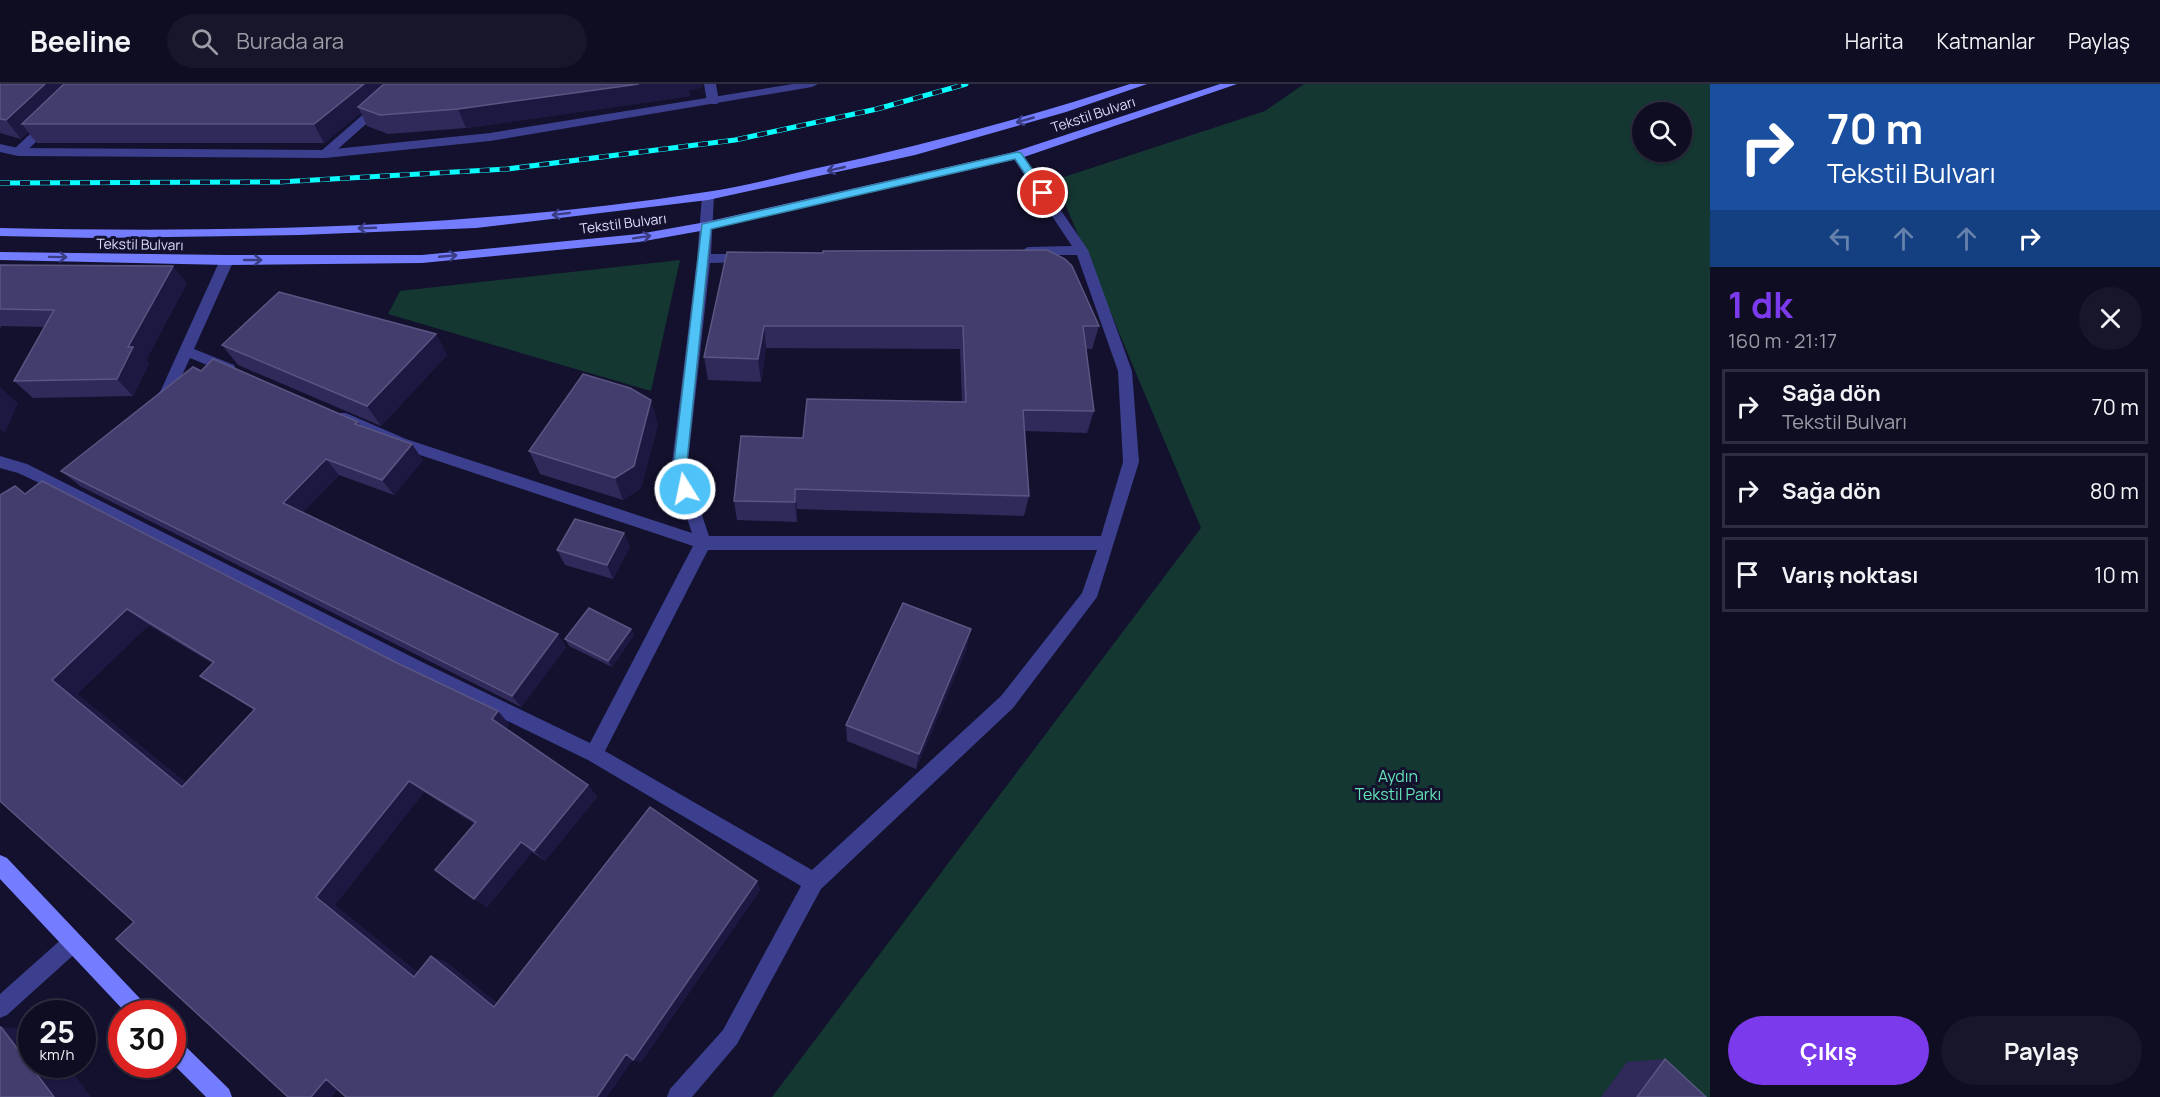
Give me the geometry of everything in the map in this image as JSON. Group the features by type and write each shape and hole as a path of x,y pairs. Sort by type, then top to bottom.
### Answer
{"main road":[{"name":"Tekstil Bulvarı","path":"0,232 97,234 298,231 476,224 708,196 911,152 1062,110 1141,84"},
{"name":"Tekstil Bulvarı","path":"0,256 226,260 422,259 639,238 706,226 1017,155 1231,84"},
{"path":"0,865 127,1000"},
{"path":"186,1061 221,1097"}],"street":[{"path":"325,154 405,84"},
{"path":"710,84 713,102"},
{"path":"0,148 18,152 325,154 490,137 812,84"},
{"path":"18,152 57,114"},
{"path":"678,1097 730,1037 814,882 1006,702 1089,597 1131,462 1125,371 1082,250 1017,155"},
{"path":"594,754 703,543 679,471 704,259 708,196"},
{"path":"1011,252 1082,250"},
{"path":"704,259 763,258"},
{"path":"152,407 167,393 226,260"},
{"path":"186,351 240,374"},
{"path":"326,411 401,443 703,543 1107,543"},
{"path":"0,462 58,479 416,668 594,754 814,882"},
{"path":"36,495 58,479"},
{"path":"0,1008 72,943"}],"green space":[{"name":"Aydın Tekstil Parkı","path":"1304,84 1710,84 1710,1097 772,1097 1201,528 1055,180 1265,111"},
{"path":"680,260 651,391 388,314 400,291"}],"building":[{"path":"0,84 45,84 6,120 0,119"},
{"path":"64,84 364,84 314,124 22,124"},
{"path":"384,84 639,84 458,109 380,115 358,107"},
{"path":"1047,250 1065,259 1072,266 1099,326 1083,326 1094,411 1023,410 1029,496 795,489 795,502 734,501 741,436 803,438 807,399 966,402 963,326 764,326 758,359 704,357 727,252"},
{"path":"0,265 173,266 128,347 133,347 117,379 14,381 54,310 0,309"},
{"path":"279,292 436,334 367,406 222,345"},
{"path":"213,359 358,422 355,424 412,444 382,480 326,459 283,503 558,634 512,696 61,471 193,367 201,371"},
{"path":"583,374 630,388 651,400 634,466 615,478 529,451"},
{"path":"42,481 395,662 498,711 492,719 588,785 534,851 521,842 474,899 435,870 476,822 409,781 316,897 414,977 431,956 494,1007 650,807 757,881 633,1060 626,1054 597,1097 346,1097 326,1079 311,1097 288,1097 186,1003 186,1000 182,1000 116,939 134,922 0,801 0,495 15,486 25,494","holes":["127,609 214,662 200,676 255,709 182,787 52,680"]},
{"path":"575,519 624,533 607,565 557,550"},
{"path":"903,603 971,629 919,754 846,725"},
{"path":"589,608 631,629 608,661 565,639"},
{"path":"1,1027 18,1049 18,1078 40,1078 54,1097 0,1097"},
{"path":"1665,1059 1706,1097 1637,1097"}],"railway":[{"path":"0,183 279,182 507,169 735,140 877,109 966,84"}],"route":[{"path":"685,489 679,471 706,226 1017,155 1043,193"}]}
